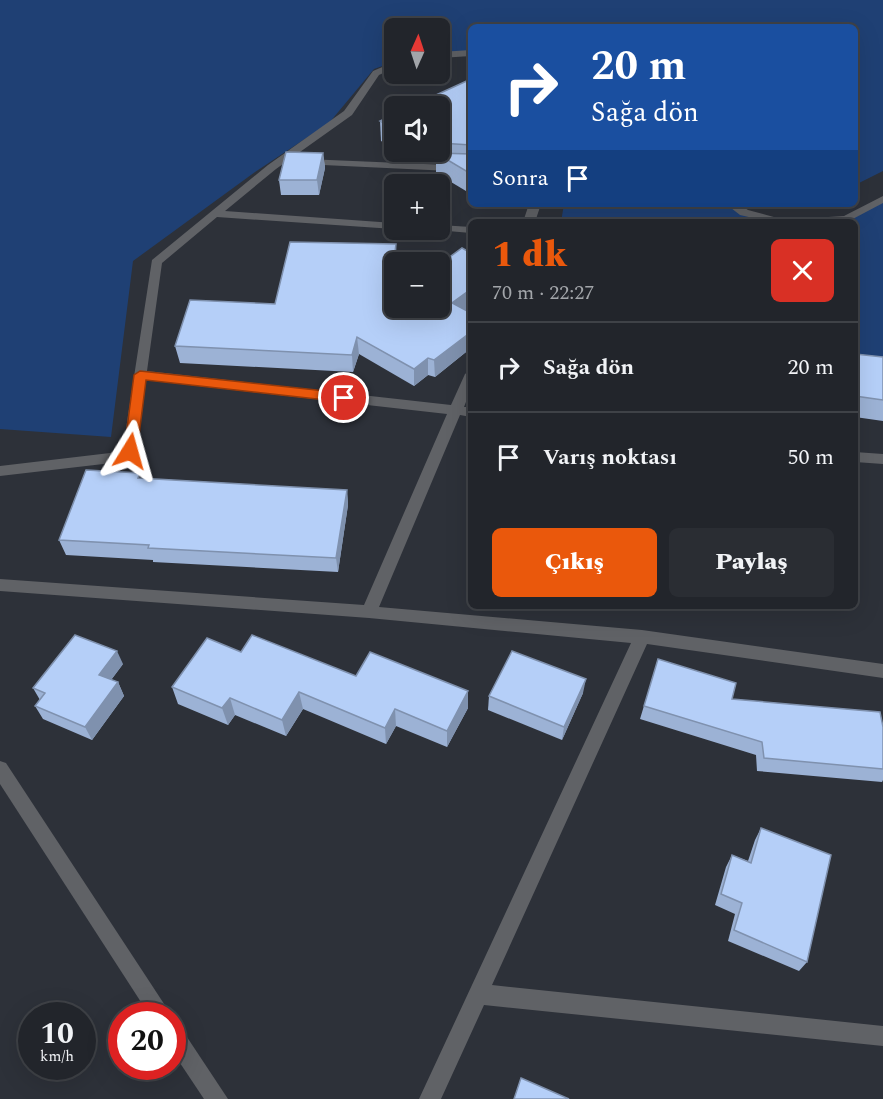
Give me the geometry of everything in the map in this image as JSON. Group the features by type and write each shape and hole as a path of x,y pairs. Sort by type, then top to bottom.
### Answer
{"street":[{"path":"450,54 468,53"},
{"path":"0,471 112,458 130,451 156,262 281,160 348,113 376,73 384,69"},
{"path":"281,160 468,169"},
{"path":"846,219 883,199"},
{"path":"736,207 744,213 772,219"},
{"path":"215,214 384,225"},
{"path":"450,229 468,230"},
{"path":"140,375 464,411"},
{"path":"369,612 464,411 468,390"},
{"path":"858,457 883,459"},
{"path":"0,585 369,612 642,637 883,671"},
{"path":"430,1099 642,637"},
{"path":"0,769 153,1002"},
{"path":"479,994 883,1036"},
{"path":"186,1053 217,1099"}],"shaded area":[{"path":"0,0 883,0 883,171 858,184 858,24 468,24 468,51 450,52 450,18 384,18 384,66 374,69 329,123 255,172 133,261 111,437 0,429"},
{"path":"883,199 883,362 858,358 858,219 846,219"},
{"path":"564,207 736,207 744,213 772,219 562,219"}],"building":[{"path":"468,80 468,145 450,144 450,96 434,96"},
{"path":"286,152 323,153 317,180 279,180"},
{"path":"450,153 468,154 468,172 450,161"},
{"path":"290,242 396,244 395,252 384,252 384,318 450,318 450,257 462,248 468,251 468,291 452,303 468,311 468,334 434,360 428,358 414,369 357,337 352,355 175,346 190,300 275,304"},
{"path":"858,354 883,357 883,400 858,396"},
{"path":"86,470 140,473 138,478 347,490 336,558 148,548 149,545 59,540"},
{"path":"75,635 117,651 99,675 118,682 85,727 35,706 45,693 33,688"},
{"path":"252,635 356,676 370,652 468,691 447,731 395,709 385,728 299,692 282,720 230,698 222,708 172,687 207,638 241,652"},
{"path":"512,651 586,679 564,727 489,696"},
{"path":"658,659 736,683 732,699 880,712 883,727 883,769 764,758 762,742 644,706"},
{"path":"761,828 831,855 807,962 734,930 742,903 721,894 732,855 751,863"},
{"path":"521,1078 569,1099 514,1099"}],"route":[{"path":"130,451 140,375 344,398"}]}
